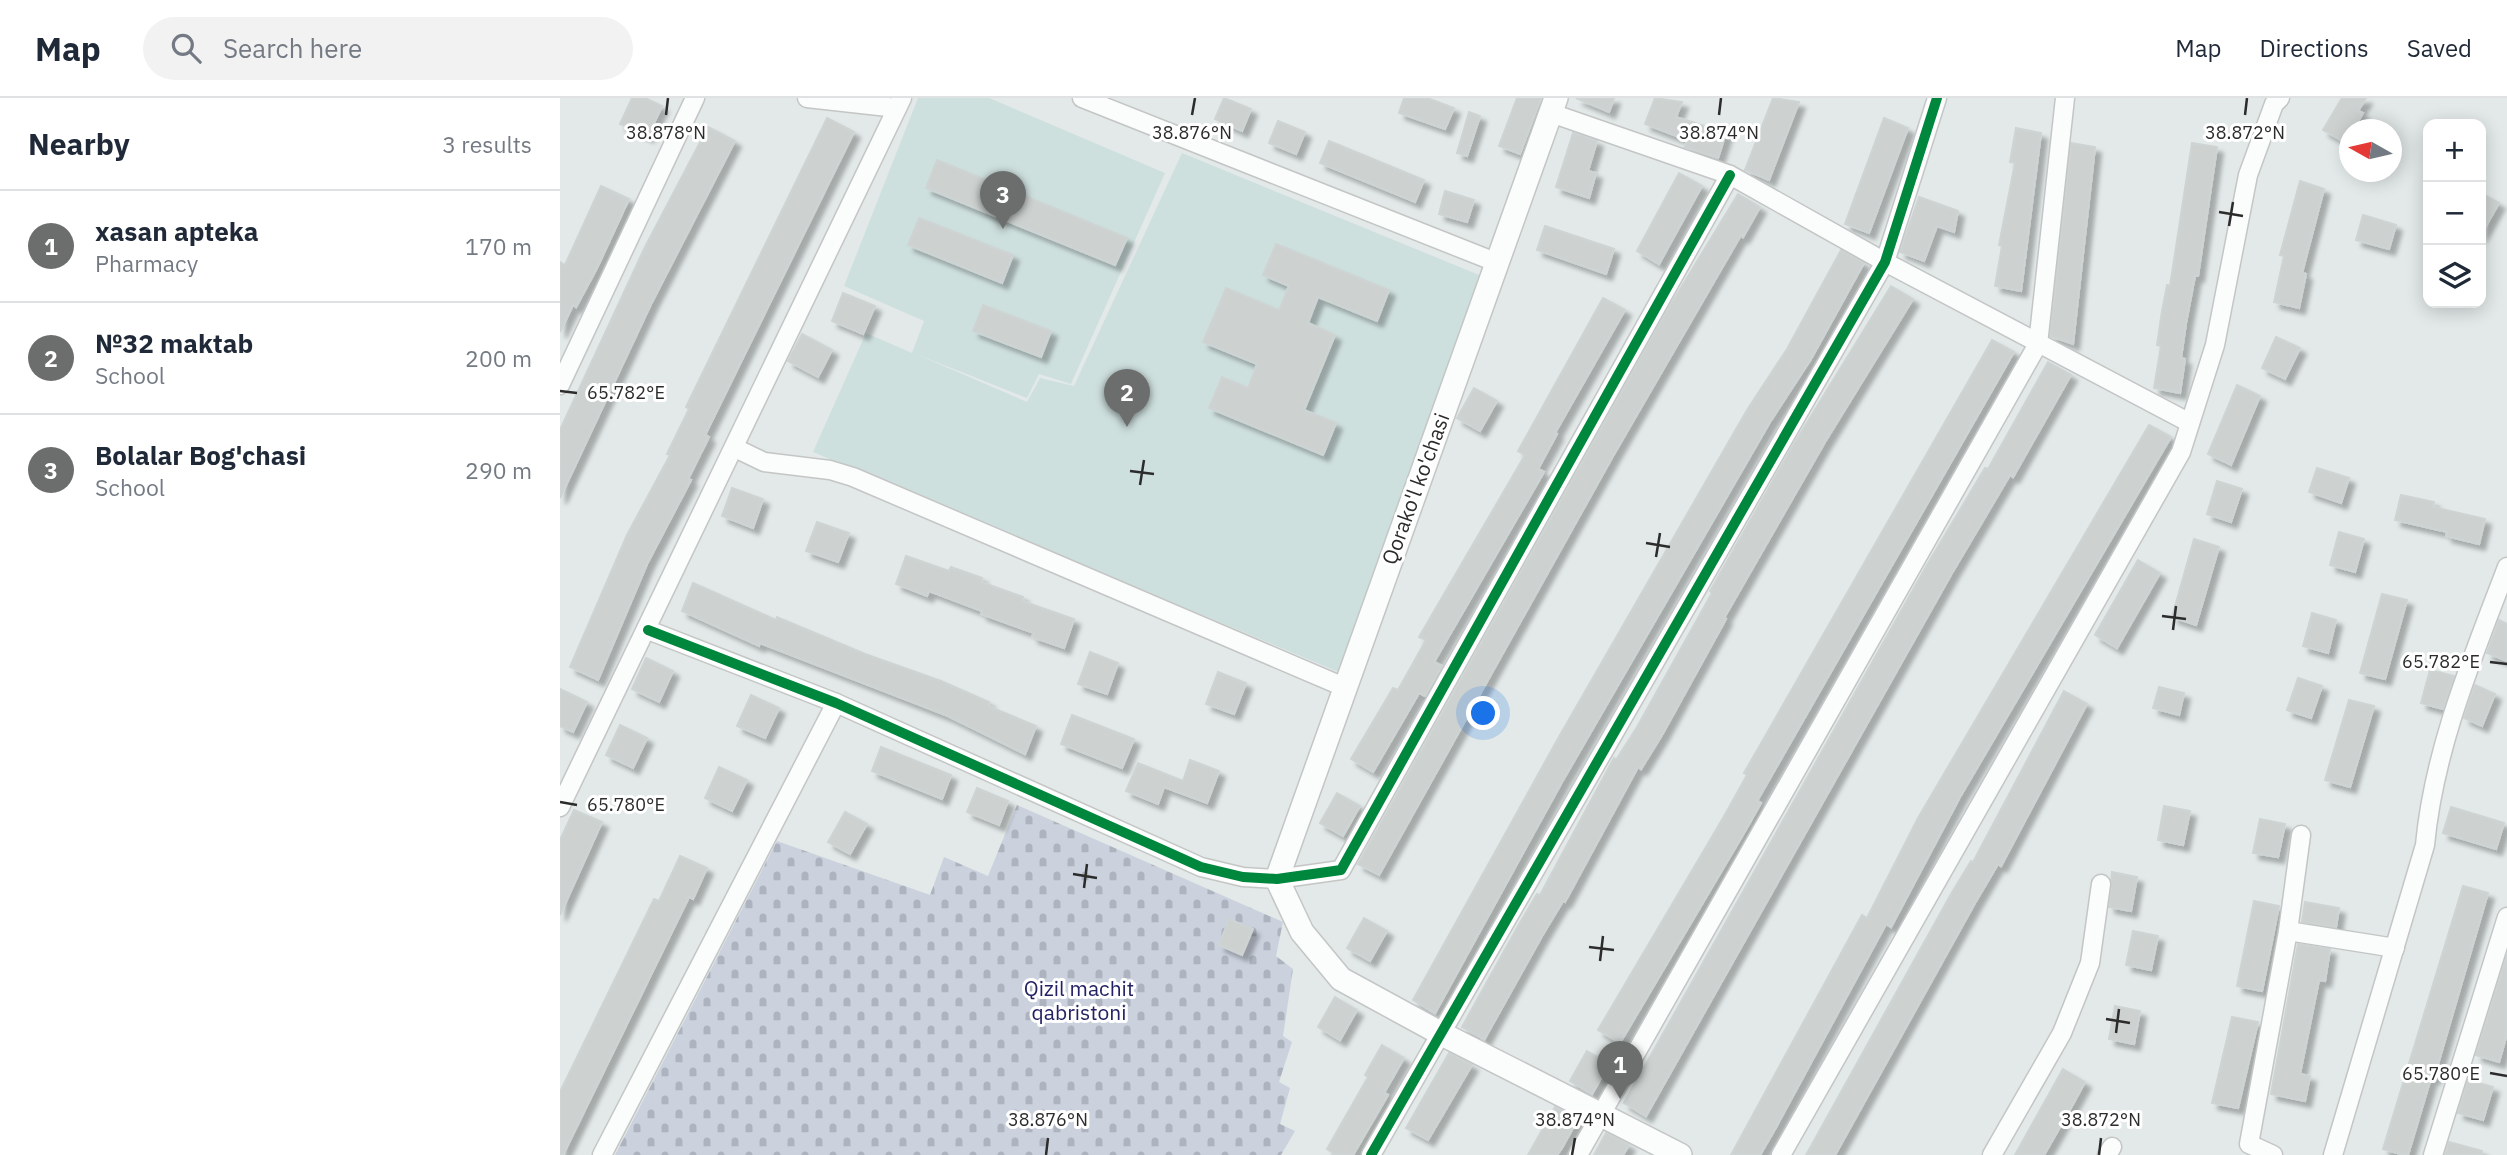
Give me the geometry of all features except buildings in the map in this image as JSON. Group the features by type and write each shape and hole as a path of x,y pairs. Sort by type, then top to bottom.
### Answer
{"street":[{"path":"560,385 695,98"},
{"path":"560,807 568,772 648,630 900,103 807,98"},
{"path":"1082,98 1498,262"},
{"path":"1371,1155 1885,262 1937,98"},
{"path":"1578,1155 2038,344 2065,98"},
{"path":"1780,1155 2180,452 2215,345 2248,175 2274,104 2280,98"},
{"path":"1553,106 1730,175 1885,262 2190,423"},
{"name":"Qorako'l ko'chasi","path":"1277,880 1553,106"},
{"path":"648,630 836,703 1201,867 1243,877 1277,880 1341,870 1730,175"},
{"path":"735,448 764,462 830,470 853,477 1344,687"},
{"path":"2333,1155 2425,845 2428,818 2450,721 2507,567"},
{"path":"602,1155 836,703"},
{"path":"2273,1155 2249,1144 2288,931 2301,835"},
{"path":"1277,880 1302,932 1341,979 1440,1033 1680,1155"},
{"path":"1992,1155 2062,1033 2090,963 2101,884"},
{"path":"2433,1155 2507,916"},
{"path":"2288,931 2395,948"}],"shaded area":[{"path":"918,98 989,98 1165,173 1071,384 1039,374 1027,398 916,354 1027,402 1040,378 1074,386 1182,153 1484,277 1341,673 813,452 866,333 912,353 924,321 844,286"}],"green space":[{"name":"Qizil machit qabristoni","path":"1017,805 1283,922 1276,956 1293,969 1283,1036 1292,1042 1279,1082 1290,1088 1280,1124 1295,1131 1281,1155 615,1155 777,841 930,895 944,857 988,876"}],"cycle path":[{"path":"1371,1155 1885,262 1937,98"},
{"path":"648,630 836,703 1201,867 1243,877 1277,879 1341,870 1730,175"}],"place":[{"name":"Bolalar Bog'chasi","path":"1003,229"},
{"name":"№32 maktab","path":"1127,427"},
{"name":"xasan apteka","path":"1620,1099"}]}
